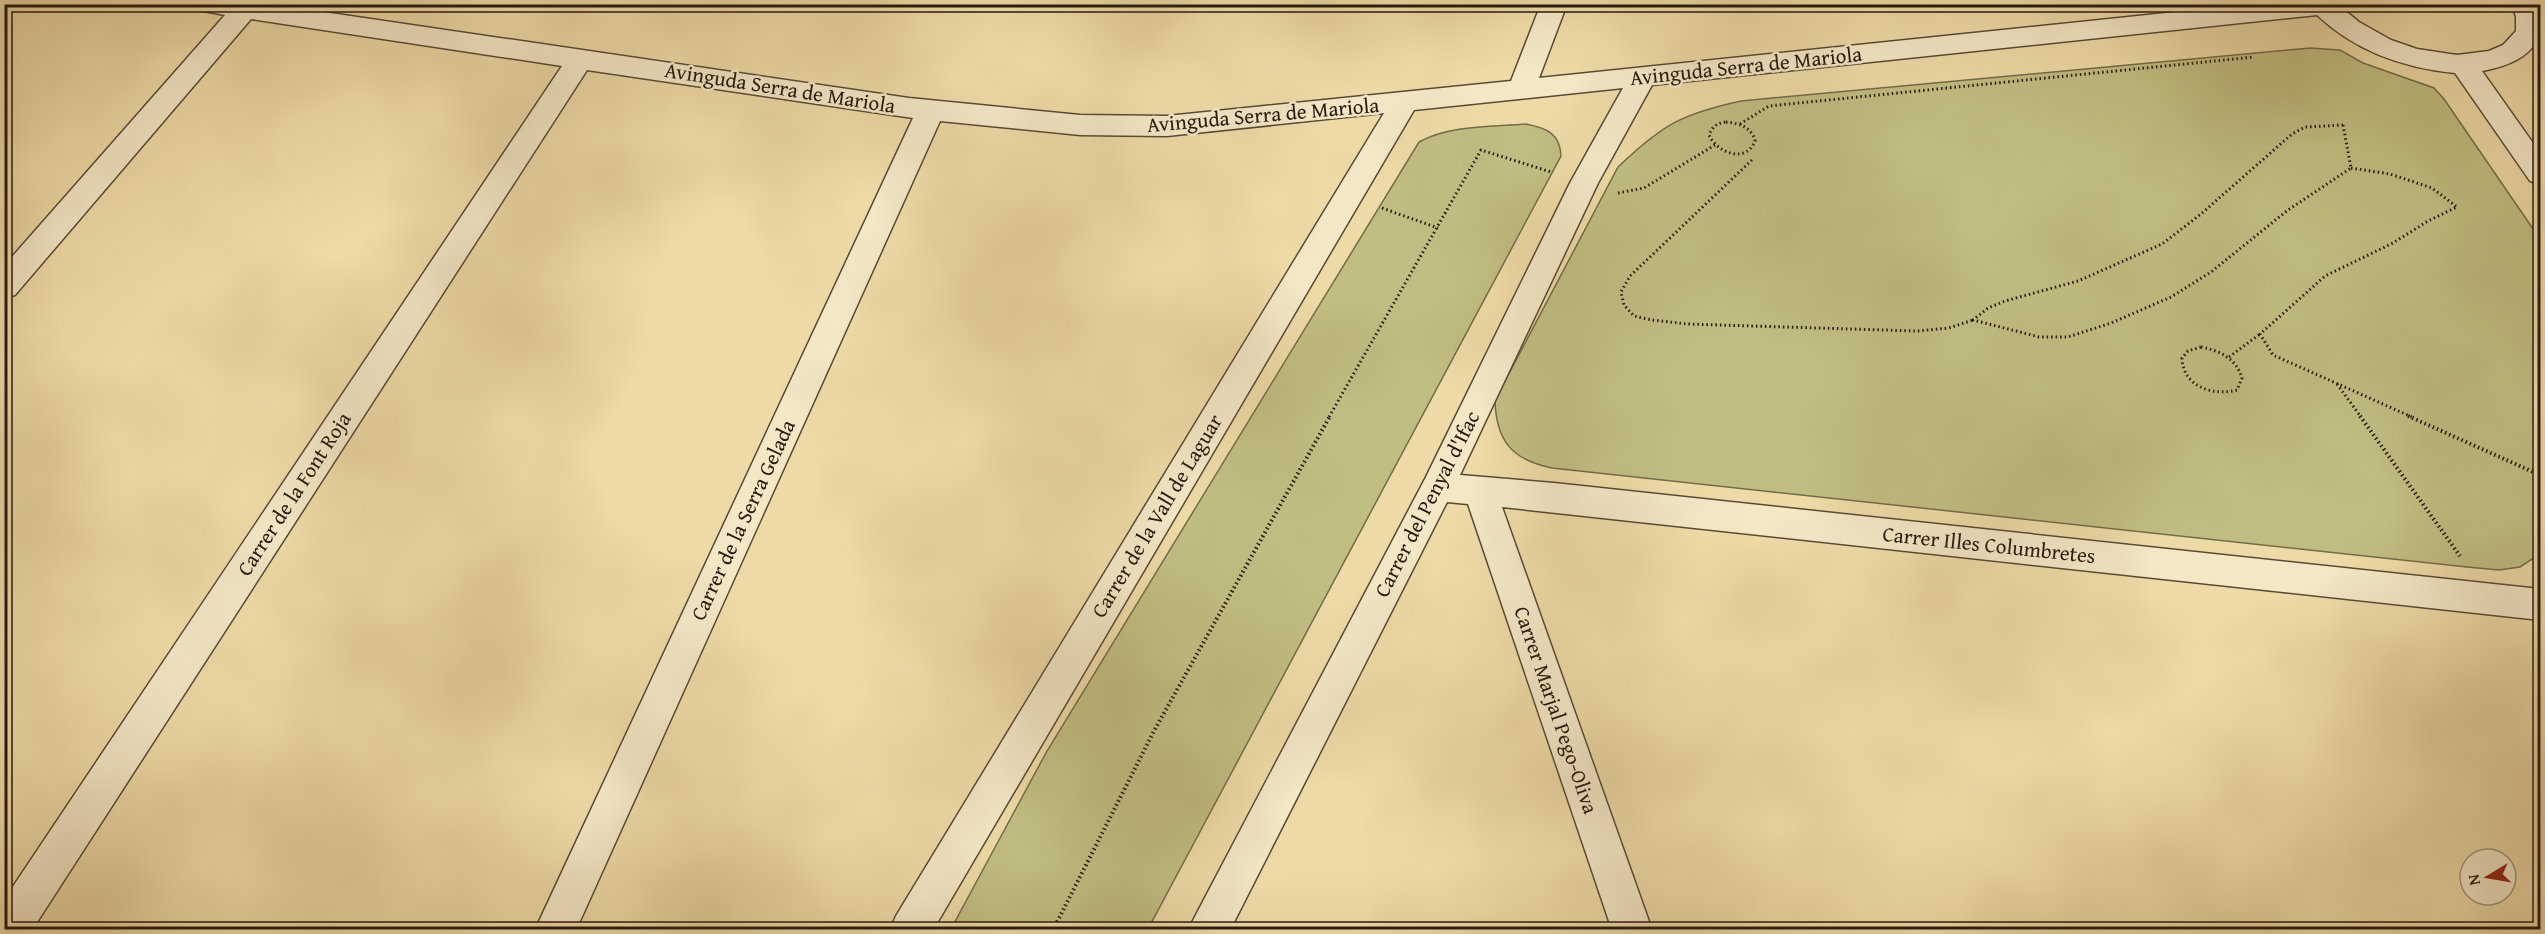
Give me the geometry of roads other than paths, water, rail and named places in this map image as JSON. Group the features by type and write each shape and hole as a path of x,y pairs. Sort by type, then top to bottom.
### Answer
{"street":[{"name":"Avinguda Serra de Mariola","path":"207,4 931,110 1080,125 1167,126 1404,103 2322,5"},
{"path":"1521,90 1554,4"},
{"path":"2322,5 2349,28 2384,47 2424,60 2463,64 2495,60 2518,49 2529,33 2529,12 2524,4"},
{"path":"4,287 244,10"},
{"name":"Carrer de la Font Roja","path":"8,930 581,58"},
{"path":"2463,64 2541,174"},
{"name":"Carrer del Penyal d'Ifac","path":"1208,930 1438,487 1584,183 1643,77"},
{"name":"Carrer de la Vall de Laguar","path":"910,930 1404,103"},
{"name":"Carrer de la Serra Gelada","path":"555,930 931,110"},
{"name":"Carrer Illes Columbretes","path":"1438,487 2541,605"},
{"name":"Carrer Marjal Pego-Oliva","path":"1480,491 1632,930"}]}
